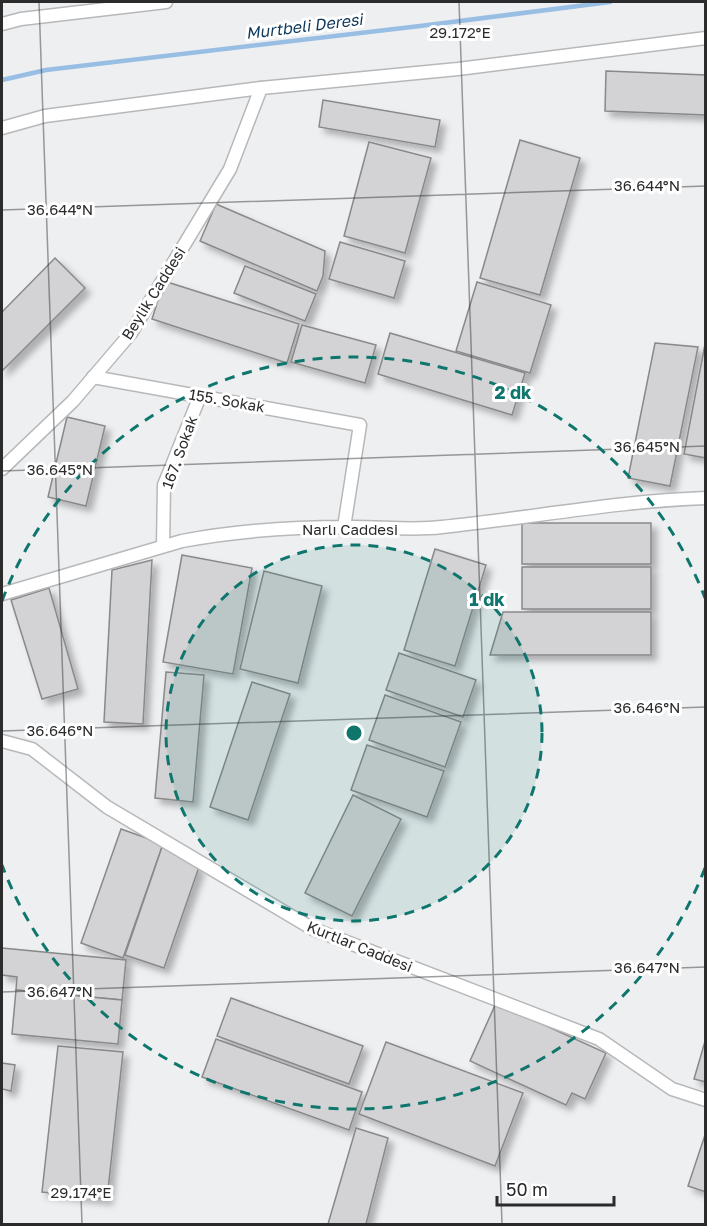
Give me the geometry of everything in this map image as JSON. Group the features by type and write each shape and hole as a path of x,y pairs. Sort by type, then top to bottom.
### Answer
{"street":[{"path":"2,24 21,19 166,2"},
{"path":"2,128 45,116 261,88 458,69 705,38"},
{"name":"Beylik Caddesi","path":"2,469 73,401 131,333 230,169 261,88"},
{"name":"155. Sokak","path":"93,377 360,425 345,526"},
{"name":"167. Sokak","path":"163,546 164,485 200,396"},
{"name":"Narlı Caddesi","path":"2,594 163,546 210,536 345,526 441,528 602,506 705,498"},
{"name":"Kurtlar Caddesi","path":"2,741 32,749 107,807 313,929 599,1039 672,1089 705,1100"}],"building":[{"path":"606,71 706,75 706,115 605,111"},
{"path":"323,100 440,120 435,147 319,127"},
{"path":"520,140 580,158 540,295 480,278"},
{"path":"369,142 431,158 405,253 344,236"},
{"path":"216,204 325,251 323,276 317,291 200,241"},
{"path":"340,242 405,261 394,298 329,279"},
{"path":"55,258 85,288 2,371 2,312"},
{"path":"245,266 316,294 305,321 234,293"},
{"path":"164,281 299,324 287,363 152,319"},
{"path":"477,282 551,305 530,373 456,351"},
{"path":"302,325 376,345 365,383 291,362"},
{"path":"390,333 525,373 512,415 378,374"},
{"path":"706,339 706,458 684,454"},
{"path":"655,343 698,347 670,486 628,478"},
{"path":"67,417 105,426 86,506 48,497"},
{"path":"522,523 651,523 651,564 522,564"},
{"path":"435,549 486,565 455,666 404,650"},
{"path":"182,555 252,568 233,674 163,662"},
{"path":"152,560 143,724 104,722 112,570"},
{"path":"522,567 651,567 651,609 522,609"},
{"path":"264,571 322,586 298,683 240,669"},
{"path":"49,588 78,689 42,699 11,600"},
{"path":"503,612 651,612 651,655 490,655"},
{"path":"399,653 476,680 463,717 386,690"},
{"path":"166,672 204,675 193,802 155,798"},
{"path":"252,682 290,694 248,820 210,807"},
{"path":"385,695 461,722 445,767 369,740"},
{"path":"367,745 444,771 427,817 351,790"},
{"path":"353,795 401,819 352,916 305,893"},
{"path":"121,829 163,844 123,958 81,943"},
{"path":"162,847 199,867 164,968 125,955"},
{"path":"2,948 126,960 122,1000 16,990 17,977 2,975"},
{"path":"16,990 122,1000 118,1044 12,1034"},
{"path":"231,998 363,1046 349,1084 217,1036"},
{"path":"496,1003 606,1053 585,1099 572,1093 566,1105 470,1061"},
{"path":"706,1038 706,1082 694,1079"},
{"path":"216,1039 362,1092 349,1130 202,1077"},
{"path":"386,1042 523,1093 495,1166 359,1114"},
{"path":"58,1046 123,1052 107,1199 42,1192"},
{"path":"2,1063 15,1065 11,1091 2,1089"},
{"path":"356,1128 388,1138 366,1224 328,1224"},
{"path":"706,1132 706,1192 688,1186"}],"waterway":[{"name":"Murtbeli Deresi","path":"2,80 46,70 610,2"}]}
